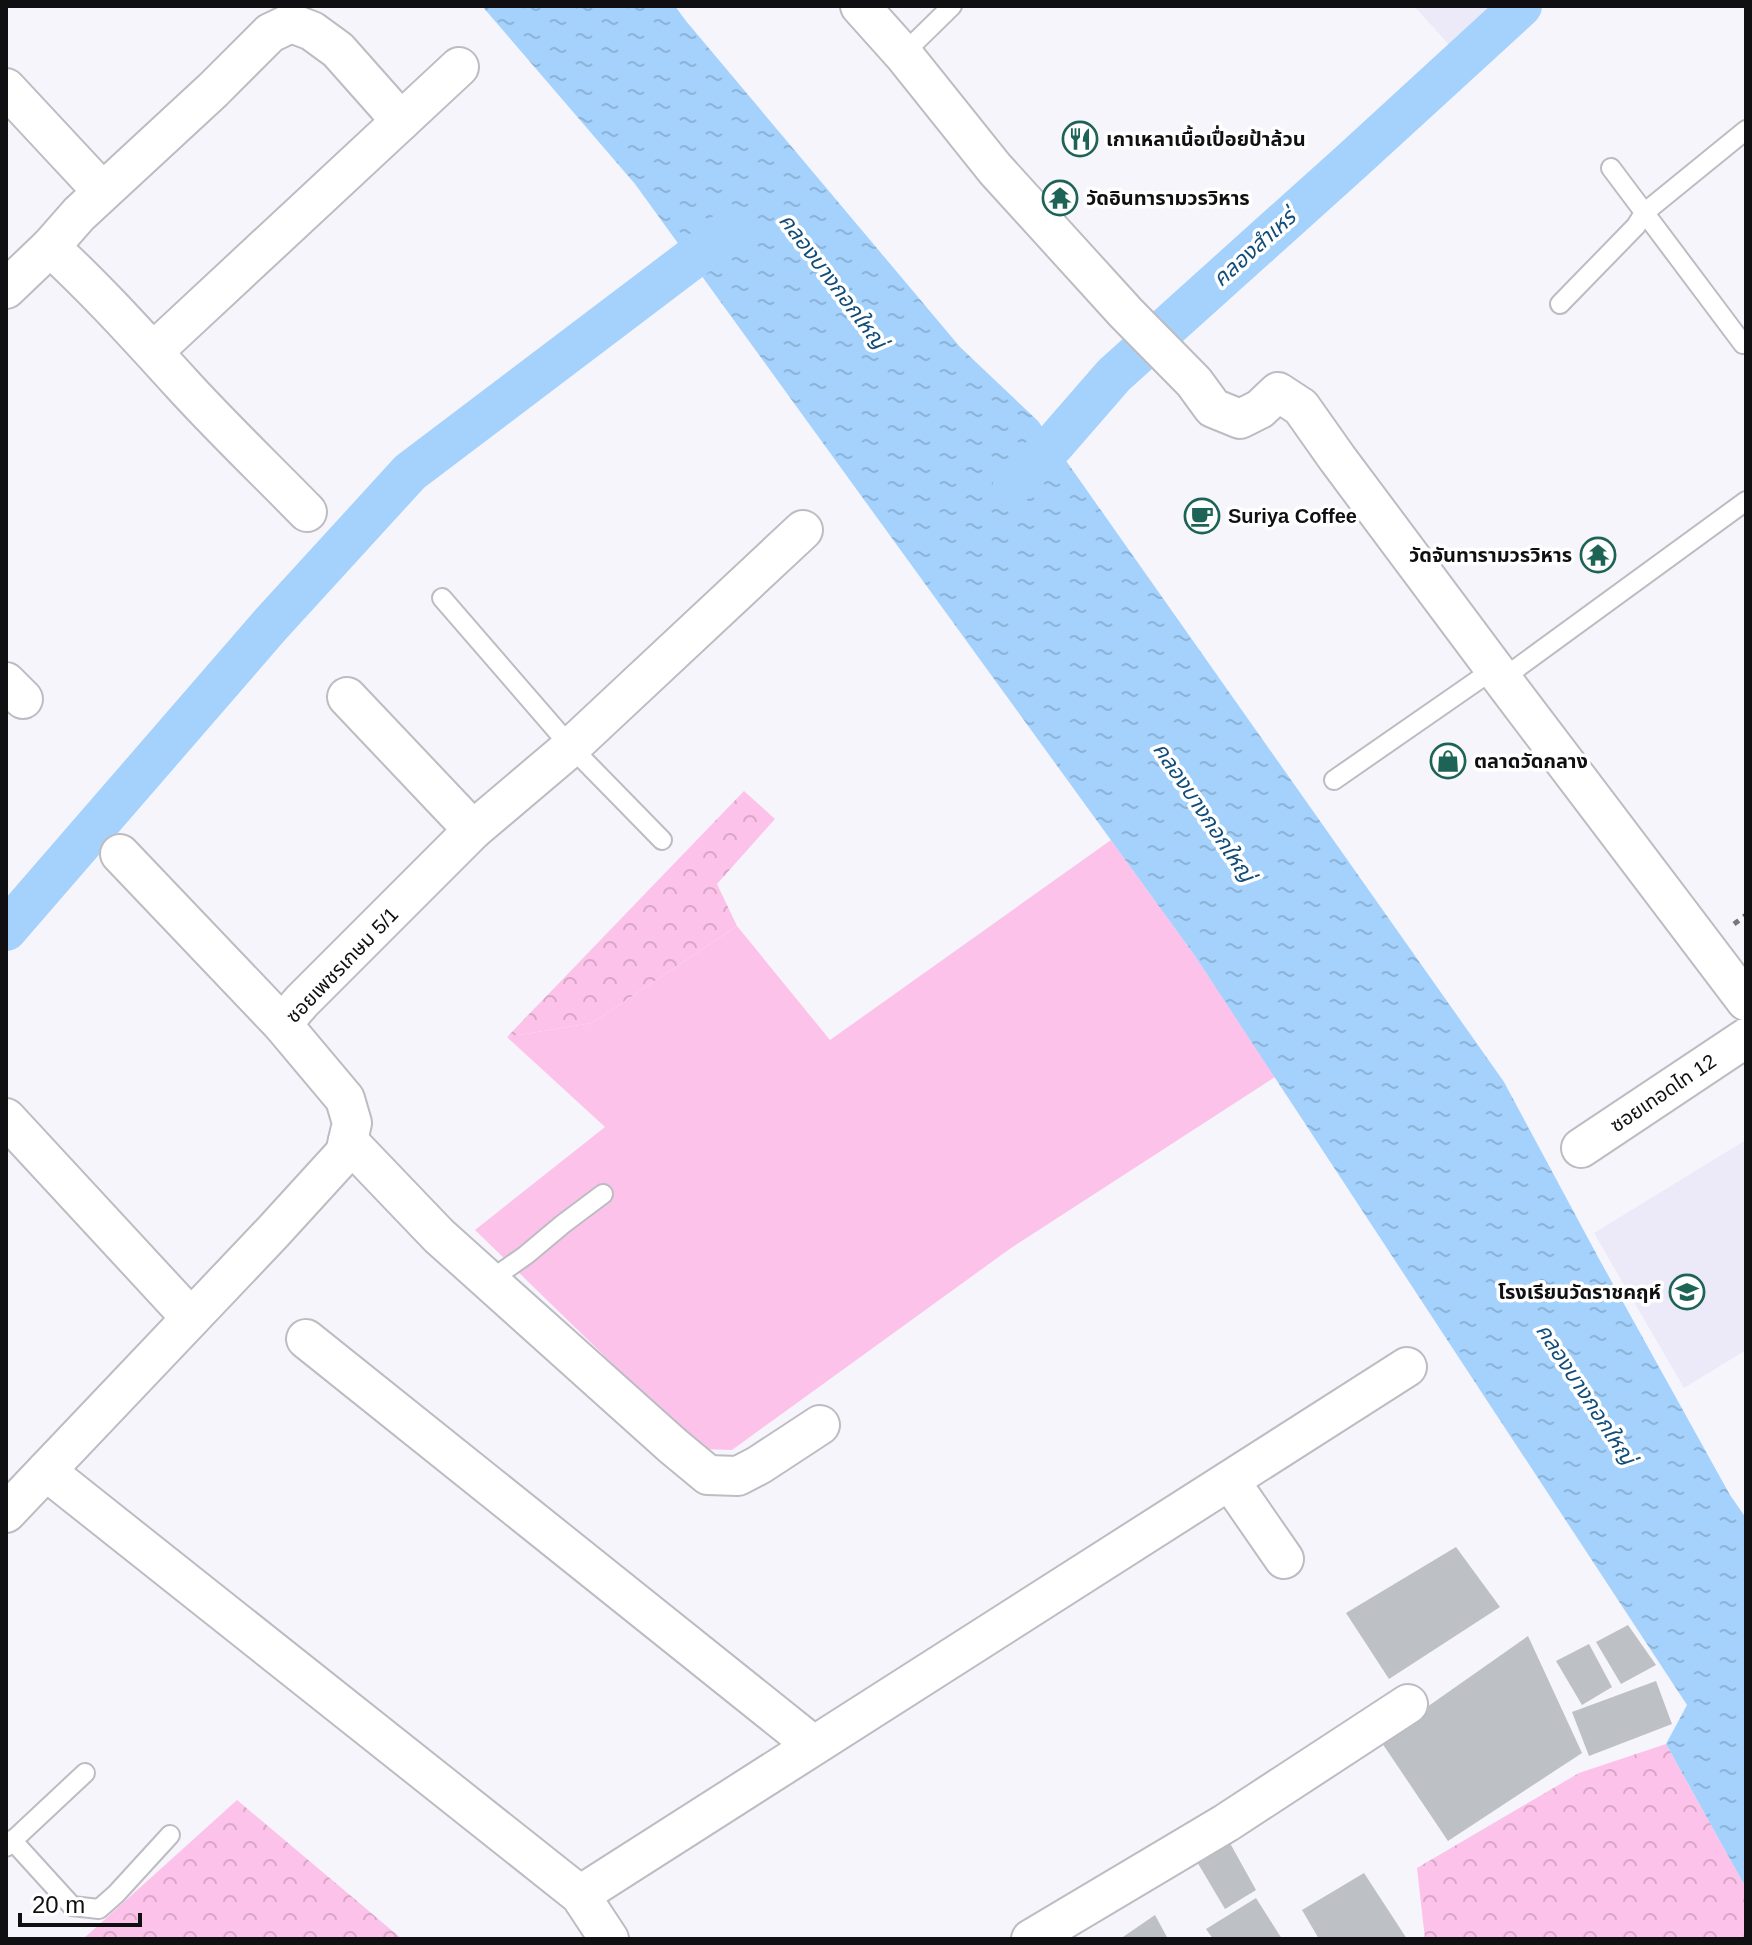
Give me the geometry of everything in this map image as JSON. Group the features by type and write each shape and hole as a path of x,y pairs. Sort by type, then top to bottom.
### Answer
{"street":[{"path":"860,6 903,54 995,169 1126,313 1194,382 1213,408 1240,419 1260,409 1278,392 1301,407 1498,674 1746,1001"},
{"path":"6,289 102,191 213,90 270,33 291,23 312,31 338,50 401,121"},
{"path":"154,351 459,67"},
{"path":"6,88 102,191"},
{"path":"50,247 307,512"},
{"name":"ซอยเพชรเกษม 5/1","path":"348,1141 352,1123 345,1099 282,1024 473,830 571,747 803,530"},
{"path":"347,697 473,830"},
{"path":"120,854 282,1024"},
{"name":"ซอยเทอดไท 12","path":"1581,1148 1746,1038"},
{"path":"6,1118 191,1318"},
{"path":"348,1141 439,1236 708,1475 738,1476 820,1425"},
{"path":"6,1513 345,1153 348,1141"},
{"path":"306,1339 813,1745"},
{"path":"580,1895 1407,1367"},
{"path":"46,1471 580,1895 609,1939"},
{"path":"1230,1481 1284,1559"},
{"path":"1031,1939 1226,1823 1408,1704"}],"lane":[{"path":"903,54 952,6"},
{"path":"1560,304 1636,226 1644,213 1746,130"},
{"path":"1611,168 1743,344"},
{"path":"1334,780 1498,674 1746,501"},
{"path":"442,598 571,747 662,840"},
{"path":"489,1281 603,1194"},
{"path":"85,1773 9,1843 72,1906 99,1909 170,1835"}],"shaded area":[{"path":"1414,6 1492,6 1452,48"},
{"name":"โรงเรียนวัดราชคฤห์","path":"1746,1140 1746,1350 1684,1388 1594,1233"}],"green space":[{"path":"744,791 775,819 717,884 737,926 592,1023 507,1037"},
{"path":"1111,840 1195,956 1275,1077 1011,1248 732,1450 700,1449 475,1230 605,1127 507,1037 592,1023 737,926 830,1040"},
{"path":"1666,1744 1746,1888 1746,1939 1425,1939 1417,1868 1579,1773"},
{"path":"237,1800 402,1939 83,1939"}],"water":[{"name":"คลองบางกอกใหญ่","path":"482,6 675,6 960,347 1038,421 1504,1082 1730,1495 1746,1518 1746,1888 1666,1744 1687,1705 1195,956 635,184"}],"building":[{"path":"1456,1547 1500,1607 1389,1679 1346,1613"},
{"path":"1628,1625 1656,1665 1621,1684 1596,1642"},
{"path":"1528,1636 1582,1753 1448,1841 1380,1740"},
{"path":"1589,1644 1612,1687 1582,1705 1556,1661"},
{"path":"1656,1681 1672,1724 1589,1756 1572,1712"},
{"path":"1226,1836 1256,1890 1225,1909 1193,1855"},
{"path":"1364,1873 1407,1939 1319,1939 1302,1910"},
{"path":"1256,1898 1282,1939 1213,1939 1206,1929"},
{"path":"1155,1915 1168,1939 1120,1939"}],"waterway":[{"name":"คลองสำเหร่","path":"1014,483 1054,444 1114,375 1521,6"},
{"path":"6,930 271,624 410,472 735,226"}],"place":[{"name":"เกาเหลาเนื้อเปื่อยป้าล้วน","path":"1080,139"},
{"name":"วัดอินทารามวรวิหาร","path":"1060,198"},
{"name":"Suriya Coffee","path":"1202,516"},
{"name":"วัดจันทารามวรวิหาร","path":"1598,555"},
{"name":"ตลาดวัดกลาง","path":"1448,761"},
{"name":"โรงเรียนวัดราชคฤห์","path":"1687,1292"}]}
